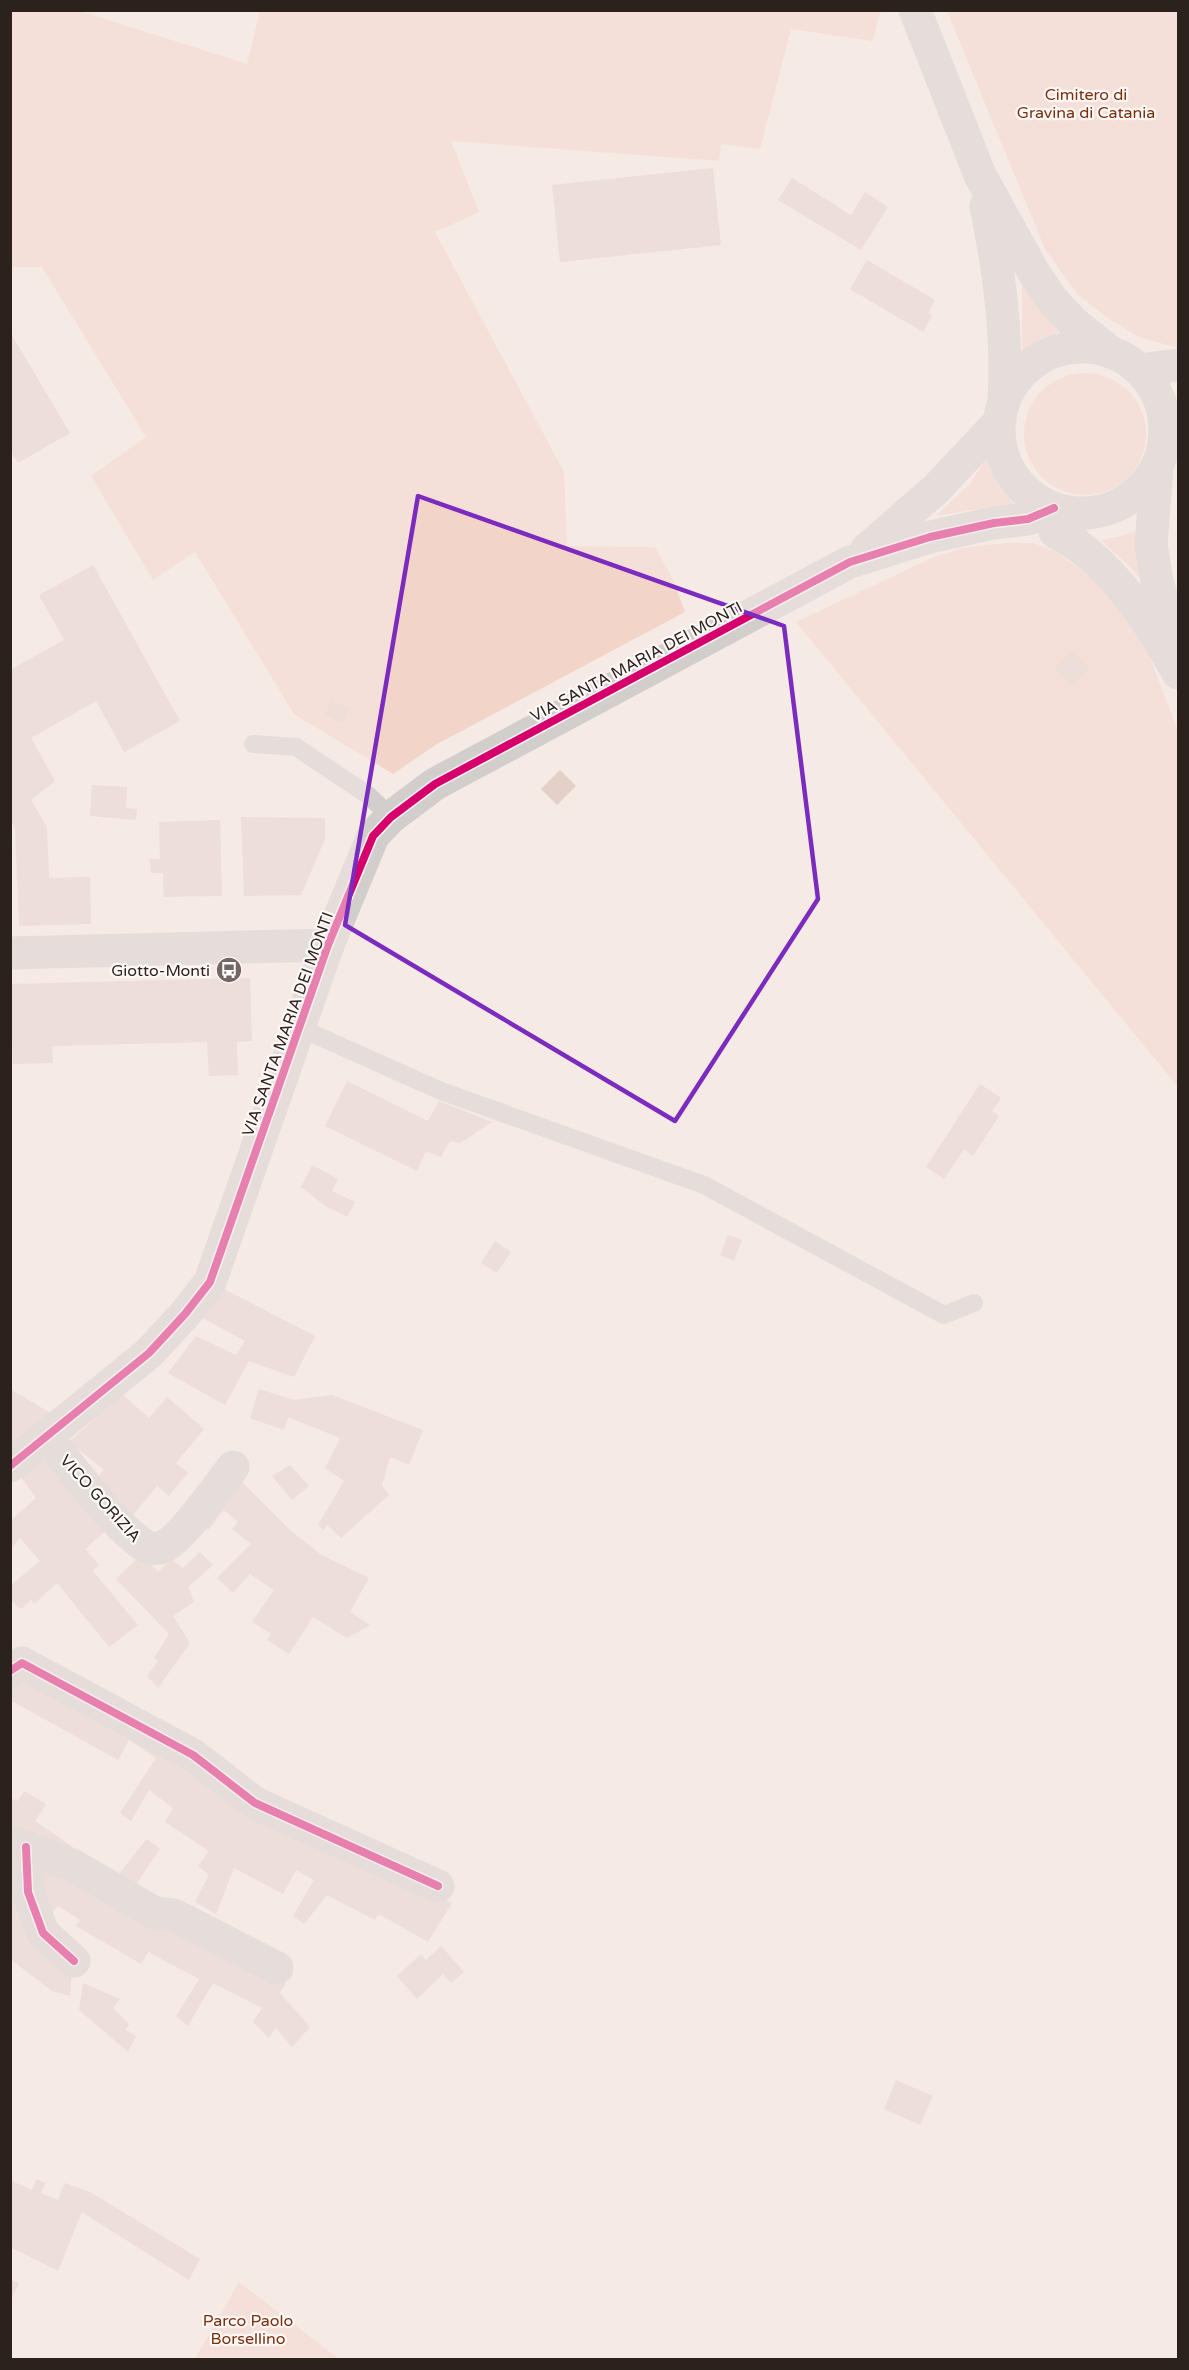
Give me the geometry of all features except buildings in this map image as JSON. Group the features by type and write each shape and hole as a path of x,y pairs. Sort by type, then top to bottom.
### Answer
{"street":[{"path":"915,10 980,175 1034,273 1053,301 1075,324 1110,352 1139,370 1153,387 1162,406 1166,428 1166,450 1151,545 1157,581 1179,656"},
{"path":"980,175 999,271 1006,364 1002,412 1003,456 1010,472 1036,500 1041,514 1100,564 1124,592 1159,638 1179,673"},
{"path":"850,562 898,525 936,489 1002,412 1021,373 1053,352 1072,348 1110,352"},
{"path":"1139,370 1179,365"},
{"path":"850,562 930,537 994,522 1041,514 1093,513 1113,508 1131,498 1146,485 1166,450"},
{"name":"VIA SANTA MARIA DEI MONTI","path":"10,1466 149,1353 185,1314 210,1281 328,945 373,836 391,817 435,784 850,562"},
{"path":"10,953 328,945"},
{"name":"VICO GORIZIA","path":"46,1437 124,1528 144,1545 155,1549 165,1547 181,1531 233,1467"},
{"path":"10,1671 22,1663 193,1755 255,1803 438,1886"},
{"path":"18,1844 28,1892 42,1933 74,1961"},
{"path":"18,1844 74,1866 155,1913 174,1915 277,1968"}],"lane":[{"path":"253,744 296,747 368,795 391,817"},
{"path":"300,1028 441,1091 704,1185 944,1315 974,1304"}],"highlighted area":[{"path":"418,496 784,626 818,899 675,1121 345,925"}],"green space":[{"path":"10,11 80,11 247,64 260,11 881,11 872,41 791,29 760,149 721,144 719,161 451,141 479,212 435,232 564,472 567,546 655,547 672,578 685,612 437,744 393,774 294,714 195,552 153,580 91,476 146,437 42,267 11,267"},
{"name":"Cimitero di Gravina di Catania","path":"947,11 1178,11 1178,348 1139,337 1108,318 1077,294 1045,249"},
{"path":"1022,274 1045,316 1059,332 1041,340 1026,354 1022,353"},
{"path":"1085,373 1108,378 1119,383 1128,391 1136,400 1141,411 1146,434 1141,457 1136,468 1128,477 1119,485 1108,490 1085,495 1062,490 1051,485 1042,477 1034,468 1029,457 1024,434 1029,411 1034,400 1042,391 1051,383 1062,378"},
{"path":"988,456 998,485 1015,505 1013,509 985,508 936,516 969,485"},
{"path":"1145,526 1153,596 1133,570 1101,540 1126,535"},
{"path":"1005,543 1033,543 1055,551 1090,577 1119,608 1149,655 1178,731 1178,1087 796,622 936,556 963,548"},
{"name":"Parco Paolo Borsellino","path":"239,2282 339,2359 195,2359"}],"cycle path":[{"path":"10,1466 149,1353 185,1314 210,1282 328,945 373,836 391,817 435,784 850,562 930,537 994,523 1028,519 1054,508"},
{"path":"10,1671 22,1663 193,1755 255,1803 438,1886"},
{"path":"26,1847 28,1892 43,1933 74,1961"}],"place":[{"name":"Giotto-Monti","path":"229,970"}]}
